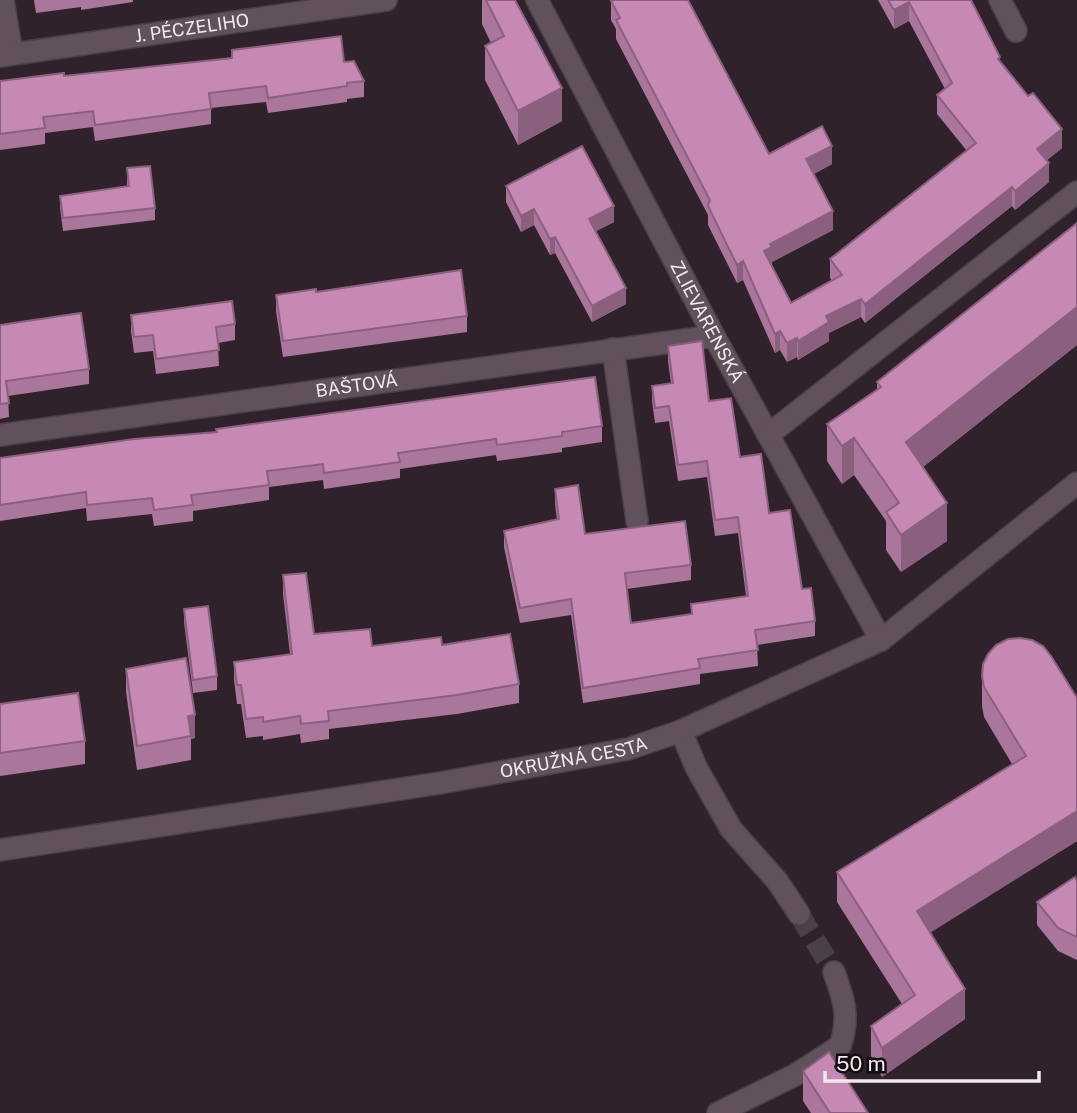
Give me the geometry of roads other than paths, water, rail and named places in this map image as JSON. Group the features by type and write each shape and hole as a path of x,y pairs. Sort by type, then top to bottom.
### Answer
{"street":[{"path":"3,0 6,55"},
{"name":"J. PÉCZELIHO","path":"6,55 386,0"},
{"name":"ZLIEVARENSKÁ","path":"537,0 714,336 881,640"},
{"path":"1000,0 1016,31"},
{"path":"768,435 1077,192"},
{"name":"BAŠTOVÁ","path":"0,435 714,336"},
{"path":"614,349 637,521"},
{"name":"OKRUŽNÁ CESTA","path":"0,850 585,758 628,749 681,731 881,640 1077,483"},
{"path":"681,731 695,767 731,828 778,882 799,914"},
{"path":"718,1113 795,1075 839,1046 846,1022 845,1007 834,972"}],"tunnel":[{"path":"799,914 834,972"}]}
